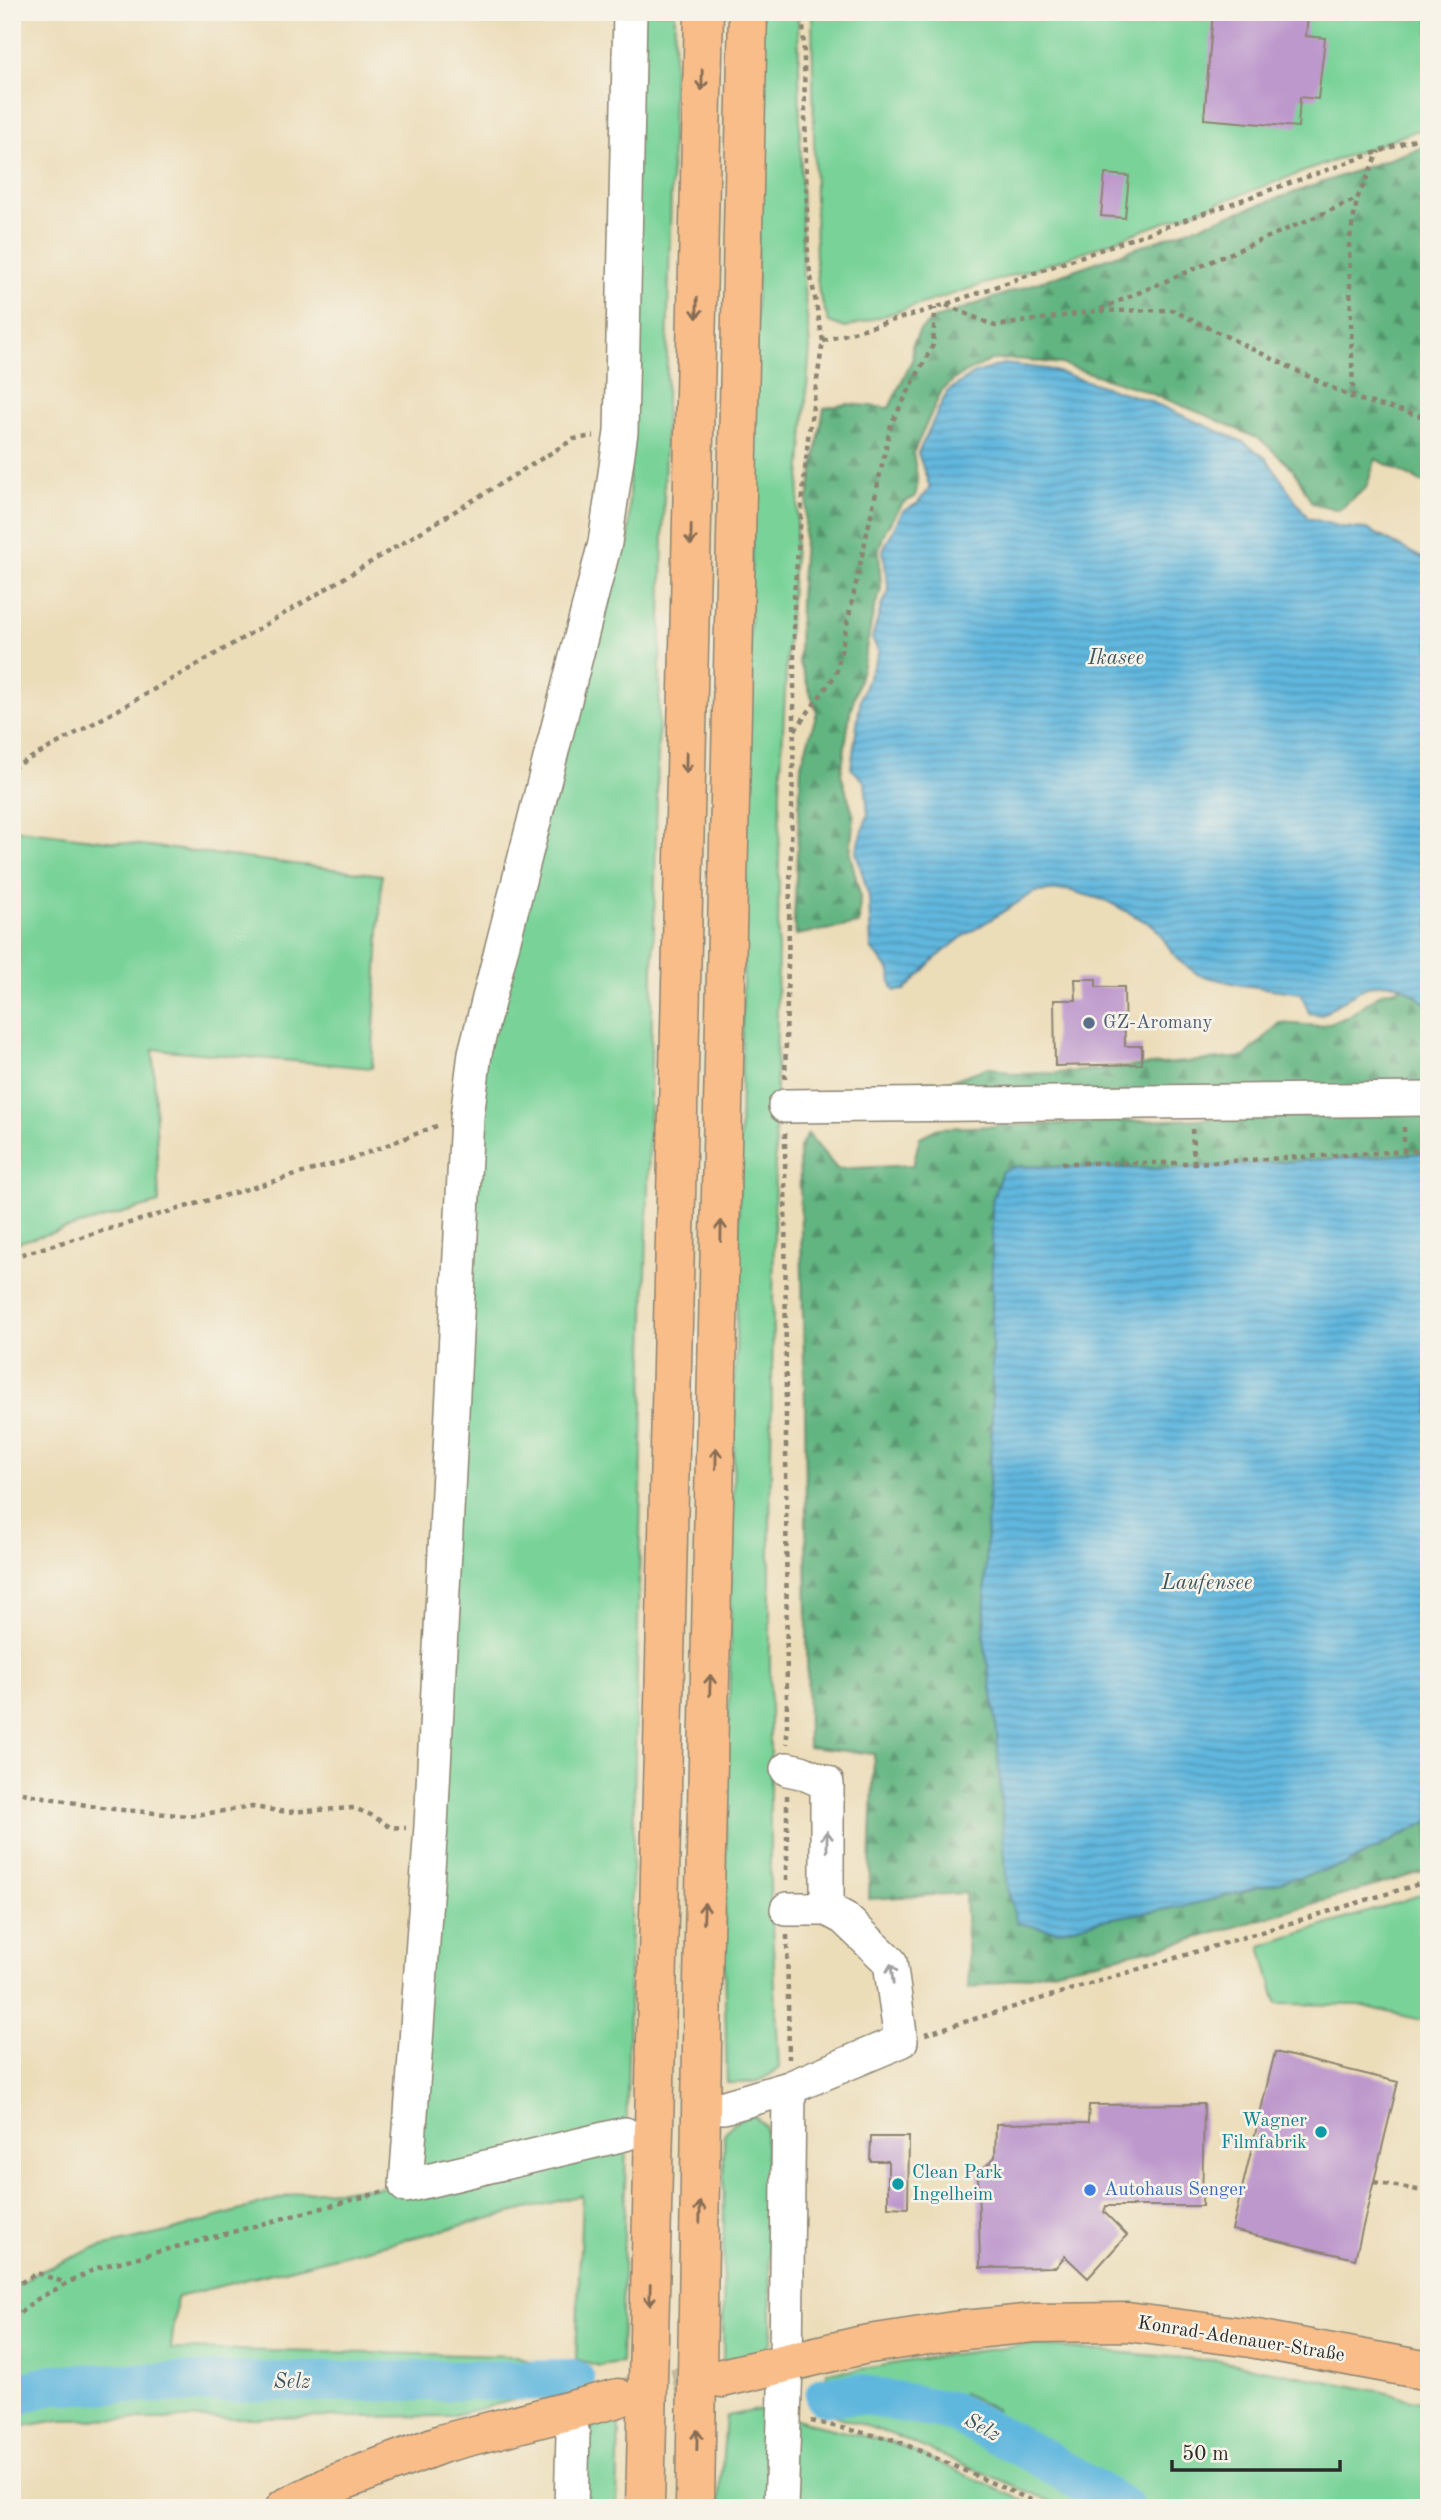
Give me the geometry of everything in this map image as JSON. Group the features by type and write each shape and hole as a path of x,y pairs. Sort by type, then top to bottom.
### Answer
{"main road":[{"path":"645,2508 704,12"},
{"path":"695,2508 703,1981 748,12"},
{"name":"Konrad-Adenauer-Straße","path":"722,2378 863,2345 954,2331 1034,2323 1127,2322 1240,2336 1429,2371"},
{"path":"285,2508 332,2485 444,2442 618,2398"}],"street":[{"path":"625,2134 406,2186 431,1826 467,1117 475,1053 605,543 621,432 630,12"},
{"path":"785,1106 1416,1108"},
{"path":"787,1769 827,1783 827,1909"},
{"path":"724,2107 789,2088 901,2041 890,1962 844,1917 827,1909 787,1909"},
{"path":"781,2508 786,2364 789,2088"},
{"path":"566,2412 572,2434 571,2508"}],"path":[{"path":"789,2088 785,1106 794,731 794,595 808,438 823,341 807,261 803,12"},
{"path":"823,341 935,309 1429,134"},
{"path":"1353,398 1349,243 1357,199 1379,151"},
{"path":"1096,311 1357,199"},
{"path":"946,305 995,326 1096,311 1172,310 1353,398 1429,418"},
{"path":"794,731 836,674 891,424 933,345 935,309"},
{"path":"12,768 87,728 359,569 574,439 621,432"},
{"path":"1404,1152 1416,1108"},
{"path":"12,1257 351,1159 426,1129 467,1117"},
{"path":"1192,1124 1194,1163"},
{"path":"1062,1163 1194,1163 1429,1150"},
{"path":"12,1791 102,1808 188,1816 252,1807 287,1812 354,1808 390,1827 431,1826"},
{"path":"901,2041 1429,1881"},
{"path":"1374,2182 1428,2192"},
{"path":"12,2319 38,2298 97,2268 406,2186"},
{"path":"12,2288 37,2273 67,2283"},
{"path":"783,2412 895,2440 1049,2508"}],"green space":[{"path":"630,12 675,12 621,2363 599,2366 576,2359 582,2195 177,2297 171,2349 517,2356 575,2380 567,2387 450,2416 59,2420 12,2428 12,2288 37,2273 92,2249 167,2232 302,2192 406,2186 467,1117 605,543 629,543"},
{"path":"762,12 798,12 803,279 810,347 787,653 780,790 770,1531 770,1885 779,2068 755,2082 727,2083 724,1958"},
{"path":"812,12 1429,12 1429,126 1064,259 845,328 829,322 819,293 816,265"},
{"path":"1429,145 1429,483 1423,483 1376,459 1366,488 1339,510 1312,503 1294,470 1261,440 1140,389 1061,364 1017,359 991,360 959,376 942,390 913,453 918,482 915,497 903,503 885,531 879,549 881,590 874,609 850,713 841,774 854,817 850,853 860,895 859,924 796,935 794,922 801,765 817,712 799,661 800,598 806,510 824,408 848,404 889,408 913,358 912,346 920,330 934,319"},
{"path":"12,829 382,875 372,1068 153,1049 159,1203 12,1244"},
{"path":"1404,987 1429,1006 1429,1091 908,1100 901,1086 920,1081 947,1082 989,1067 1016,1074 1056,1073 1244,1057 1280,1023 1320,1026 1347,1017 1383,992"},
{"path":"1429,1113 1429,1153 1171,1169 1018,1166 992,1201 992,1425 984,1639 996,1721 1057,1931 1101,1920 1190,1905 1345,1865 1429,1821 1429,1870 1184,1942 969,1989 965,1893 869,1899 874,1754 808,1747 805,1405 799,1148 808,1134 837,1169 913,1165 920,1137 938,1128"},
{"path":"1429,1892 1429,2022 1359,2005 1277,2004 1261,1946"},
{"path":"754,2116 765,2126 772,2340 764,2353 723,2363 724,2134 737,2121"},
{"path":"1029,2345 1220,2361 1429,2403 1429,2508 1067,2508 896,2436 833,2415 822,2402 827,2372 850,2371","holes":["963,2393 996,2410 984,2435 946,2421"]},
{"path":"774,2407 772,2508 719,2508 726,2416"},
{"path":"790,2417 894,2443 1040,2508 788,2508"},
{"path":"619,2424 617,2508 576,2508 578,2443 591,2428"}],"water":[{"name":"Ikasee","path":"1003,364 1048,369 1147,400 1243,442 1266,458 1308,518 1341,527 1367,529 1426,560 1429,565 1429,1006 1407,989 1385,983 1362,989 1322,1015 1309,1013 1301,993 1241,985 1199,975 1178,960 1154,926 1107,901 1068,890 1035,892 961,938 936,958 905,990 895,991 891,984 890,971 871,948 869,897 856,852 868,814 865,782 851,768 861,696 879,652 872,639 882,604 889,592 883,550 903,511 917,504 930,488 918,453 947,392 973,374"},
{"name":"Laufensee","path":"1429,1153 1429,1821 1345,1865 1190,1905 1101,1920 1057,1931 1017,1923 1007,1888 996,1721 984,1639 992,1425 992,1201 1002,1171 1018,1166 1171,1169"}],"building":[{"path":"1213,12 1282,12 1308,15 1306,36 1325,38 1318,99 1300,97 1298,127 1204,119"},
{"path":"1105,174 1129,176 1125,218 1101,216"},
{"name":"GZ-Aromany","path":"1075,979 1096,979 1096,987 1124,987 1125,1046 1142,1046 1142,1064 1055,1066 1054,1000 1076,1000"},
{"name":"Wagner Filmfabrik","path":"1275,2052 1398,2082 1355,2259 1232,2230"},
{"name":"Autohaus Senger","path":"1204,2104 1202,2206 1106,2206 1104,2212 1127,2235 1088,2278 1065,2256 1056,2267 980,2268 978,2174 995,2157 996,2124 1088,2123 1089,2105"},
{"name":"Clean Park Ingelheim","path":"871,2137 909,2137 908,2208 888,2207 888,2161 870,2161"}],"waterway":[{"name":"Selz","path":"12,2397 52,2384 575,2380"},
{"name":"Selz","path":"825,2396 856,2394 953,2412 1037,2455 1124,2508"}],"tunnel":[{"path":"618,2398 722,2378"}],"place":[{"name":"GZ-Aromany","path":"1089,1023"},
{"name":"Wagner Filmfabrik","path":"1321,2132"},
{"name":"Clean Park Ingelheim","path":"898,2184"},
{"name":"Autohaus Senger","path":"1090,2190"}]}
